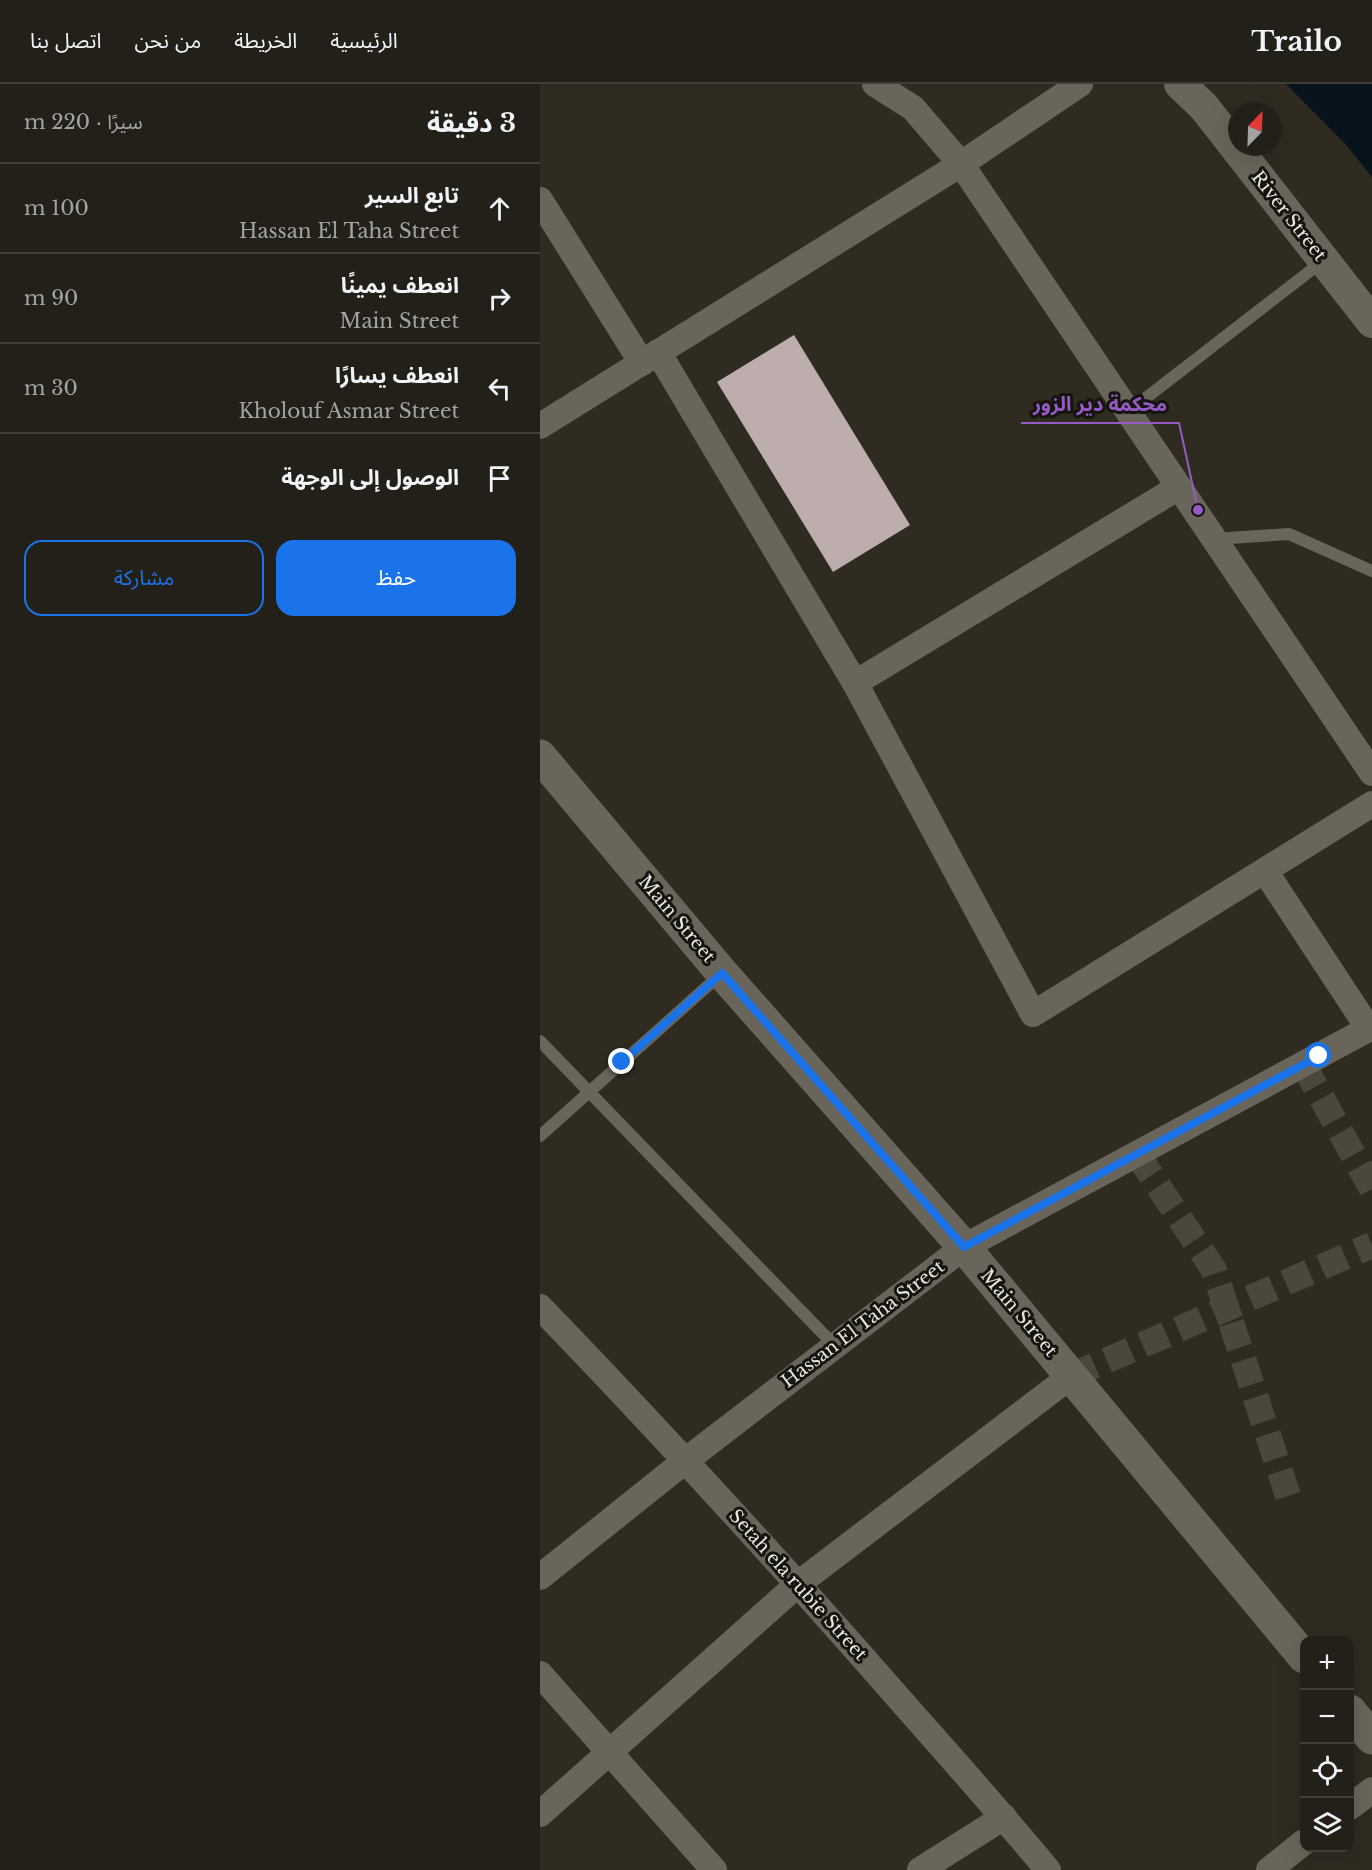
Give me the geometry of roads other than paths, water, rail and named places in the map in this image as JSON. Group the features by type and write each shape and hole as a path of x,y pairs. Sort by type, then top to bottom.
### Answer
{"main road":[{"name":"Main Street","path":"540,756 722,973 964,1247 1300,1651"},
{"path":"1354,1716 1372,1738"}],"street":[{"path":"875,84 913,108 961,164 1372,773"},
{"path":"540,426 961,164 1080,84"},
{"name":"River Street","path":"1180,84 1204,106 1372,322"},
{"path":"540,200 650,358 855,683 1033,1014 1372,804"},
{"path":"855,683 1179,487"},
{"path":"1265,871 1370,1028"},
{"name":"Hassan El Taha Street","path":"540,1577 686,1461 964,1247 1370,1028"},
{"name":"Setah ela rubie Street","path":"543,1316 686,1461 798,1584 1048,1870"},
{"path":"540,1814 798,1584 1071,1376"},
{"path":"540,1674 714,1870"},
{"path":"1354,1805 1372,1790"},
{"path":"920,1870 1004,1817"},
{"path":"1269,1870 1300,1846"}],"lane":[{"path":"1129,411 1324,260"},
{"path":"1214,539 1289,534 1372,571"},
{"path":"540,1136 722,973"},
{"path":"540,1041 835,1346"}],"tunnel":[{"path":"1303,1064 1372,1189"},
{"path":"1137,1154 1214,1270 1291,1505"},
{"path":"1071,1376 1372,1245"}],"place":[{"name":"محكمة دير الزور","path":"1198,510"}]}
